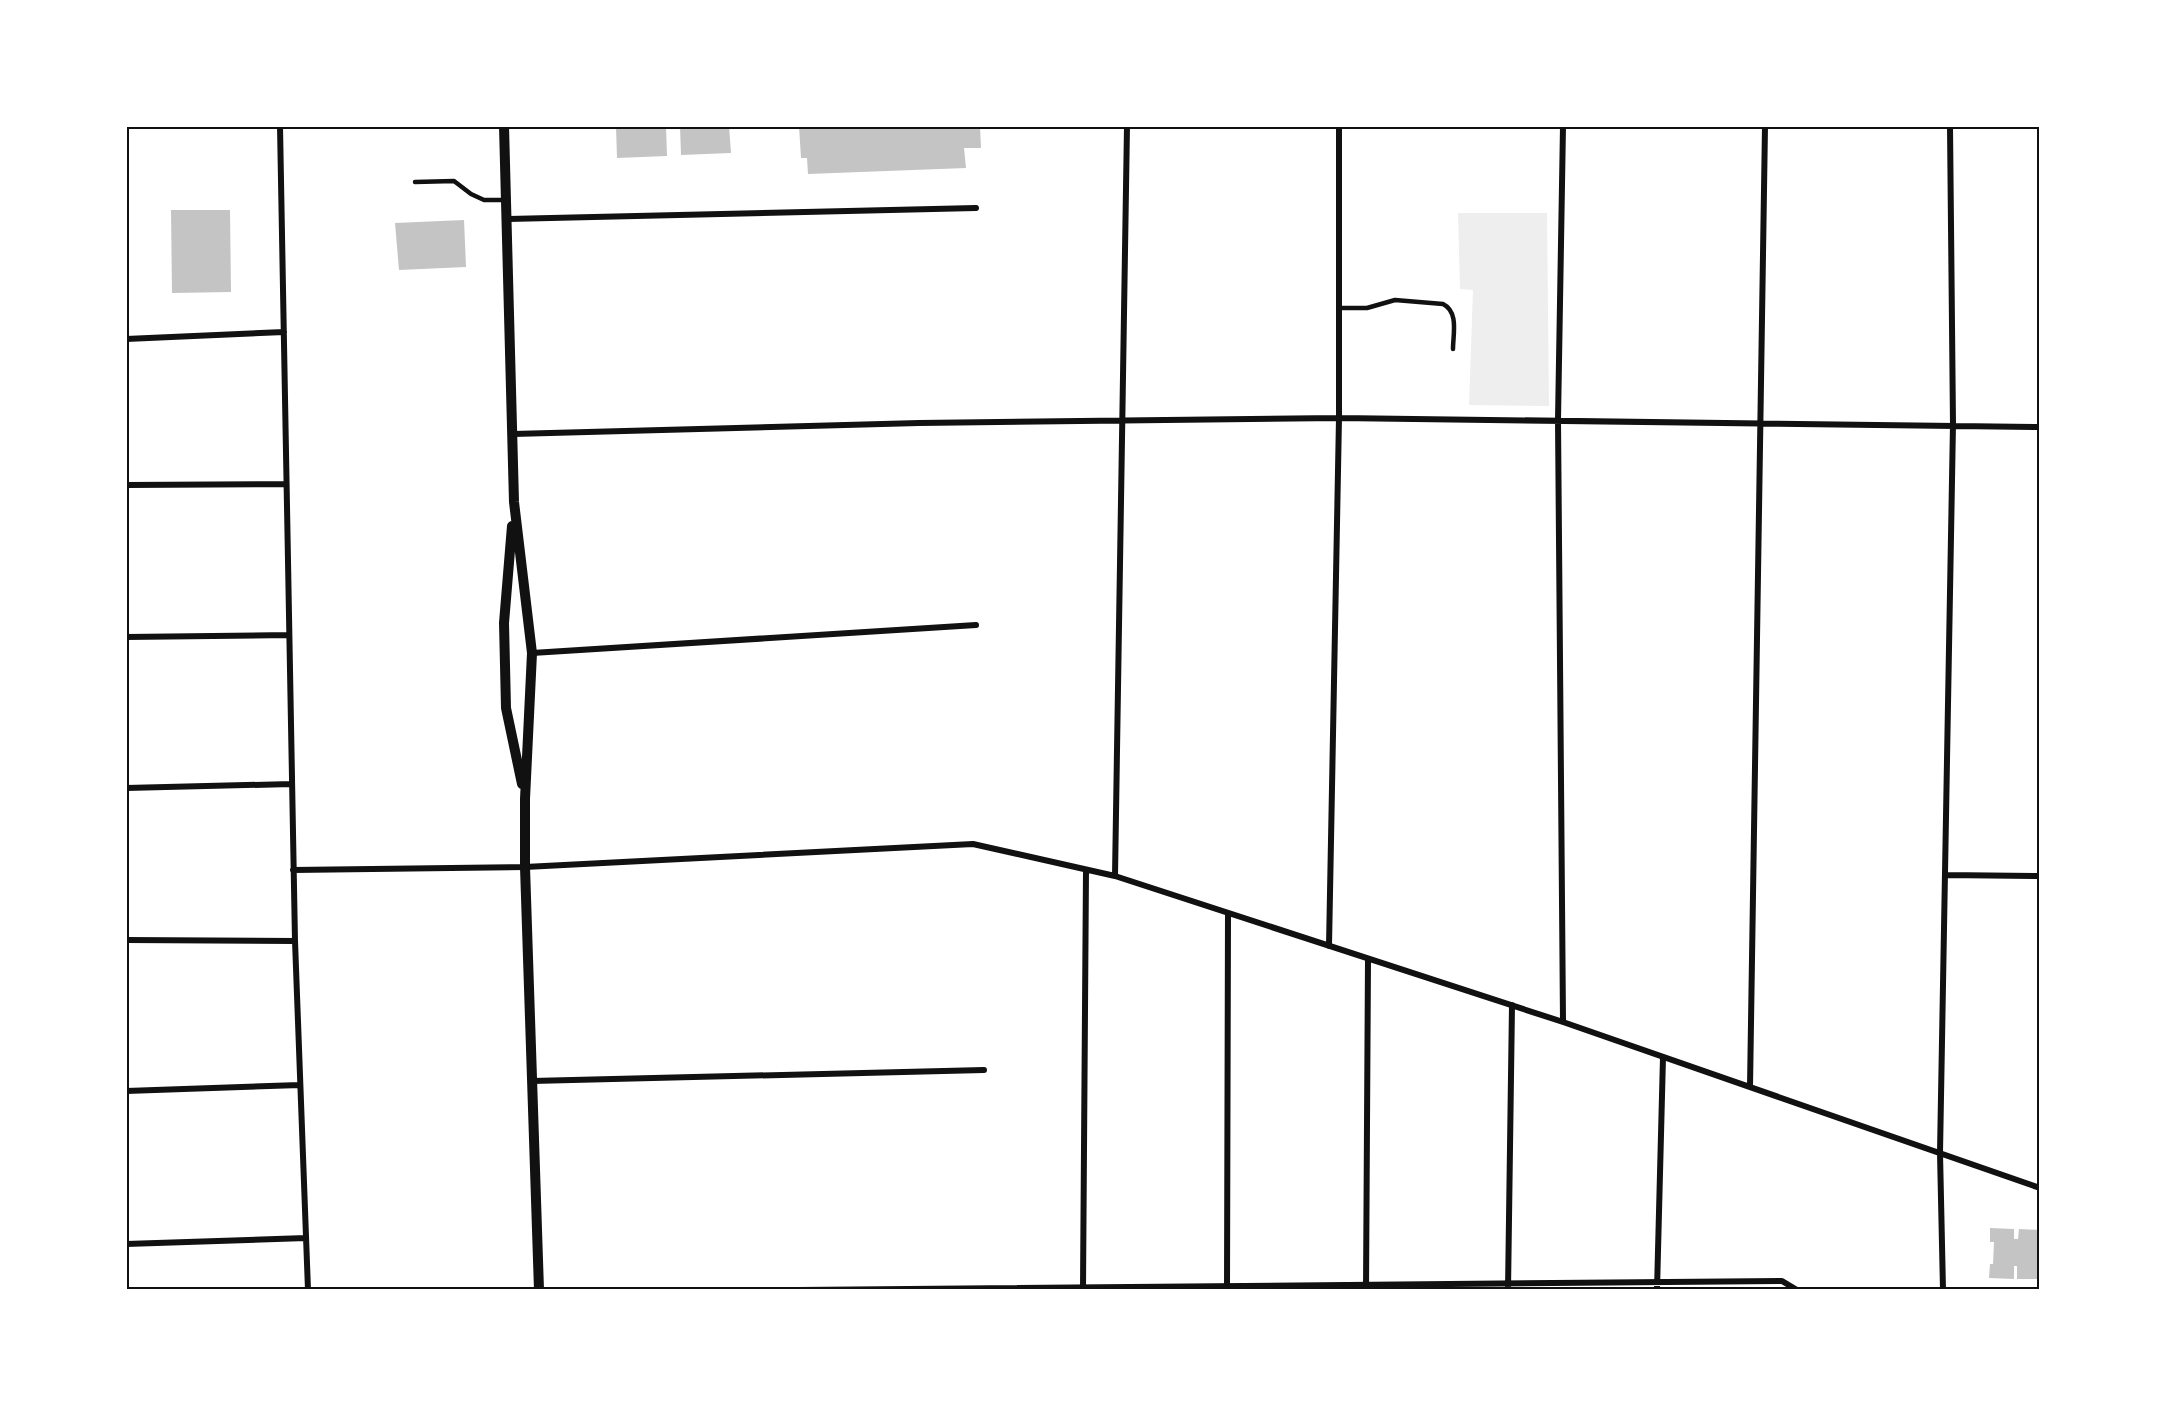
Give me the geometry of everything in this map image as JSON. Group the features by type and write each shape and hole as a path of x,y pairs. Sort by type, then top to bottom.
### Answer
{"street":[{"path":"280,126 293,870 308,1290"},
{"path":"504,126 514,502 504,623 506,708 525,799"},
{"path":"1115,876 1127,126"},
{"path":"1329,946 1339,418 1339,126"},
{"path":"1563,126 1558,420 1563,1022"},
{"path":"1750,1087 1765,126"},
{"path":"1943,1290 1941,1153 1953,424 1950,126"},
{"path":"506,219 976,208"},
{"path":"126,339 284,332"},
{"path":"513,434 920,423 1339,418 1953,424 2040,427"},
{"path":"126,485 286,484"},
{"path":"514,502 532,653 525,799 525,867 538,1290"},
{"path":"532,653 976,625"},
{"path":"126,637 289,635"},
{"path":"126,788 292,784"},
{"path":"293,870 525,867 973,844 1115,876 1563,1022 2040,1188"},
{"path":"1083,1289 1086,870"},
{"path":"1945,875 2040,876"},
{"path":"1227,1288 1228,913"},
{"path":"126,940 295,941"},
{"path":"1366,1287 1368,959"},
{"path":"1508,1287 1512,1005"},
{"path":"1657,1290 1663,1057"},
{"path":"532,1081 984,1070"},
{"path":"126,1091 300,1085"},
{"path":"126,1244 306,1238"},
{"path":"798,1290 1508,1287 1782,1281 1797,1290"}],"lane":[{"path":"415,182 454,181 471,194 484,200 506,200"},
{"path":"1339,308 1367,308 1395,300 1443,304 1450,307 1453,313 1453,349"}],"shaded area":[{"path":"1458,213 1547,213 1549,406 1469,405 1473,290 1460,289"}],"building":[{"path":"616,126 666,126 667,156 617,158"},
{"path":"680,126 729,126 731,153 681,155"},
{"path":"799,126 980,126 981,148 964,148 966,168 808,174 807,158 801,158"},
{"path":"171,210 230,210 231,292 172,293"},
{"path":"464,220 466,267 399,270 395,223"},
{"path":"1990,1228 2014,1229 2014,1239 2018,1239 2019,1229 2040,1230 2040,1243 2037,1243 2037,1266 2040,1266 2040,1279 2017,1279 2017,1266 2014,1266 2014,1279 1989,1278 1990,1264 1993,1264 1994,1242 1990,1242"}]}
